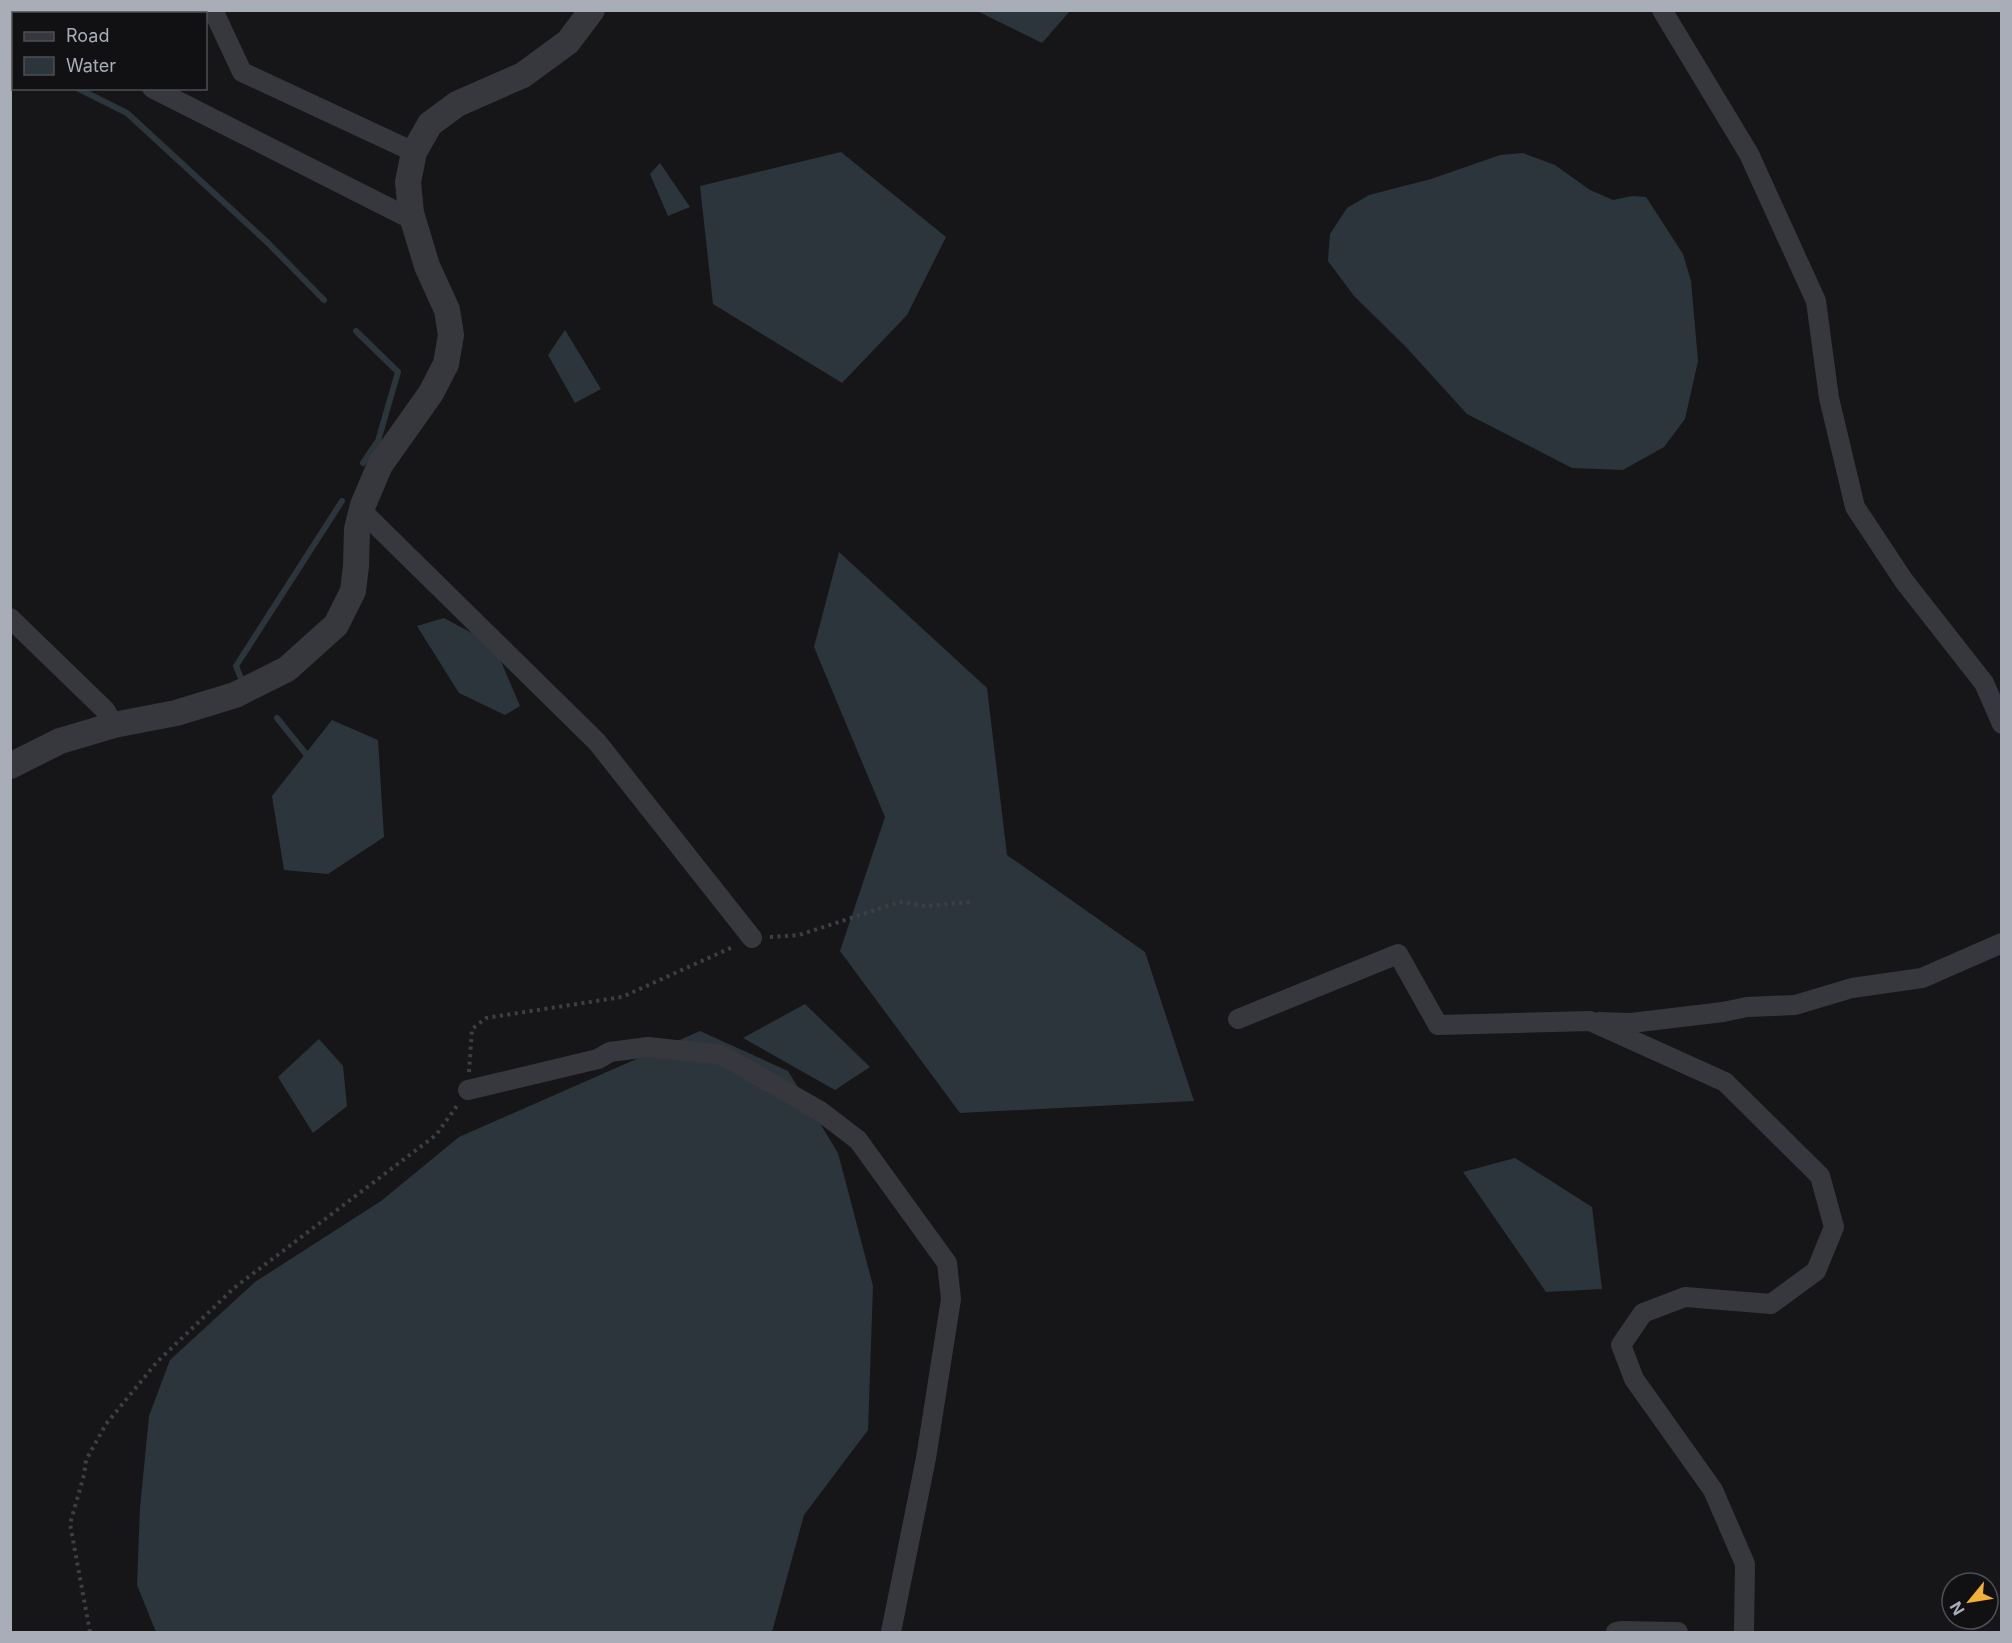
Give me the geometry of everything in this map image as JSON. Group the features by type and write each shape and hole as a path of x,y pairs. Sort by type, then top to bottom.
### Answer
{"street":[{"path":"213,10 242,72 414,152"},
{"path":"10,766 60,741 114,725 153,719 235,695 287,669 336,626 353,591 357,529 380,465 430,393 446,364 451,335 447,310 427,266 413,220 408,182 414,152 430,124 457,104 523,75 568,42 592,10"},
{"path":"1662,10 1749,154 1816,301 1829,398 1855,507 1904,581 1984,683 2001,724"},
{"path":"156,90 413,220"},
{"path":"362,511 597,742 752,938"},
{"path":"10,618 105,710 114,725"},
{"path":"1238,1019 1398,954 1438,1025 1590,1021 1631,1023 1747,1007 1795,1005 1852,988 1922,978 2001,943"},
{"path":"1590,1021 1725,1082 1820,1176 1834,1227 1816,1271 1770,1304 1685,1297 1643,1313 1621,1345 1634,1379 1713,1490 1745,1564 1744,1632"},
{"path":"468,1090 598,1059 610,1052 638,1048 648,1047 722,1055 820,1111 858,1140 946,1263 951,1299 926,1458 891,1632"},
{"path":"1616,1632 1678,1632"}],"path":[{"path":"90,1632 70,1524 86,1460 106,1424 157,1362 234,1288 436,1135 468,1090 472,1029 486,1018 622,997 752,938 799,936 900,902 925,906 970,902"}],"water":[{"path":"977,11 1070,11 1042,43"},
{"path":"841,152 946,237 907,315 842,383 713,304 700,186"},
{"path":"1523,153 1555,165 1590,190 1613,200 1632,196 1646,197 1683,254 1691,281 1698,361 1685,419 1664,447 1623,470 1572,468 1467,414 1405,346 1354,296 1328,261 1330,234 1347,208 1369,195 1431,179 1500,155"},
{"path":"660,163 690,207 668,216 650,174"},
{"path":"565,330 601,389 575,403 548,355"},
{"path":"839,552 987,688 1007,855 1145,952 1194,1101 960,1113 840,951 885,817 814,647"},
{"path":"444,618 494,645 520,706 505,715 459,693 417,626"},
{"path":"332,720 378,740 384,837 328,874 284,870 272,796"},
{"path":"805,1004 870,1067 835,1090 743,1038"},
{"path":"700,1031 788,1071 838,1153 873,1286 868,1430 804,1515 772,1632 156,1632 137,1585 140,1508 149,1416 170,1360 255,1282 381,1201 459,1137"},
{"path":"319,1039 343,1066 347,1106 313,1133 278,1077"},
{"path":"1515,1158 1592,1207 1602,1289 1546,1292 1463,1172"}],"waterway":[{"path":"81,90 127,113 268,243 324,300"},
{"path":"356,331 398,372 378,441 363,463"},
{"path":"240,676 236,666 342,501"},
{"path":"277,718 310,759"}]}
